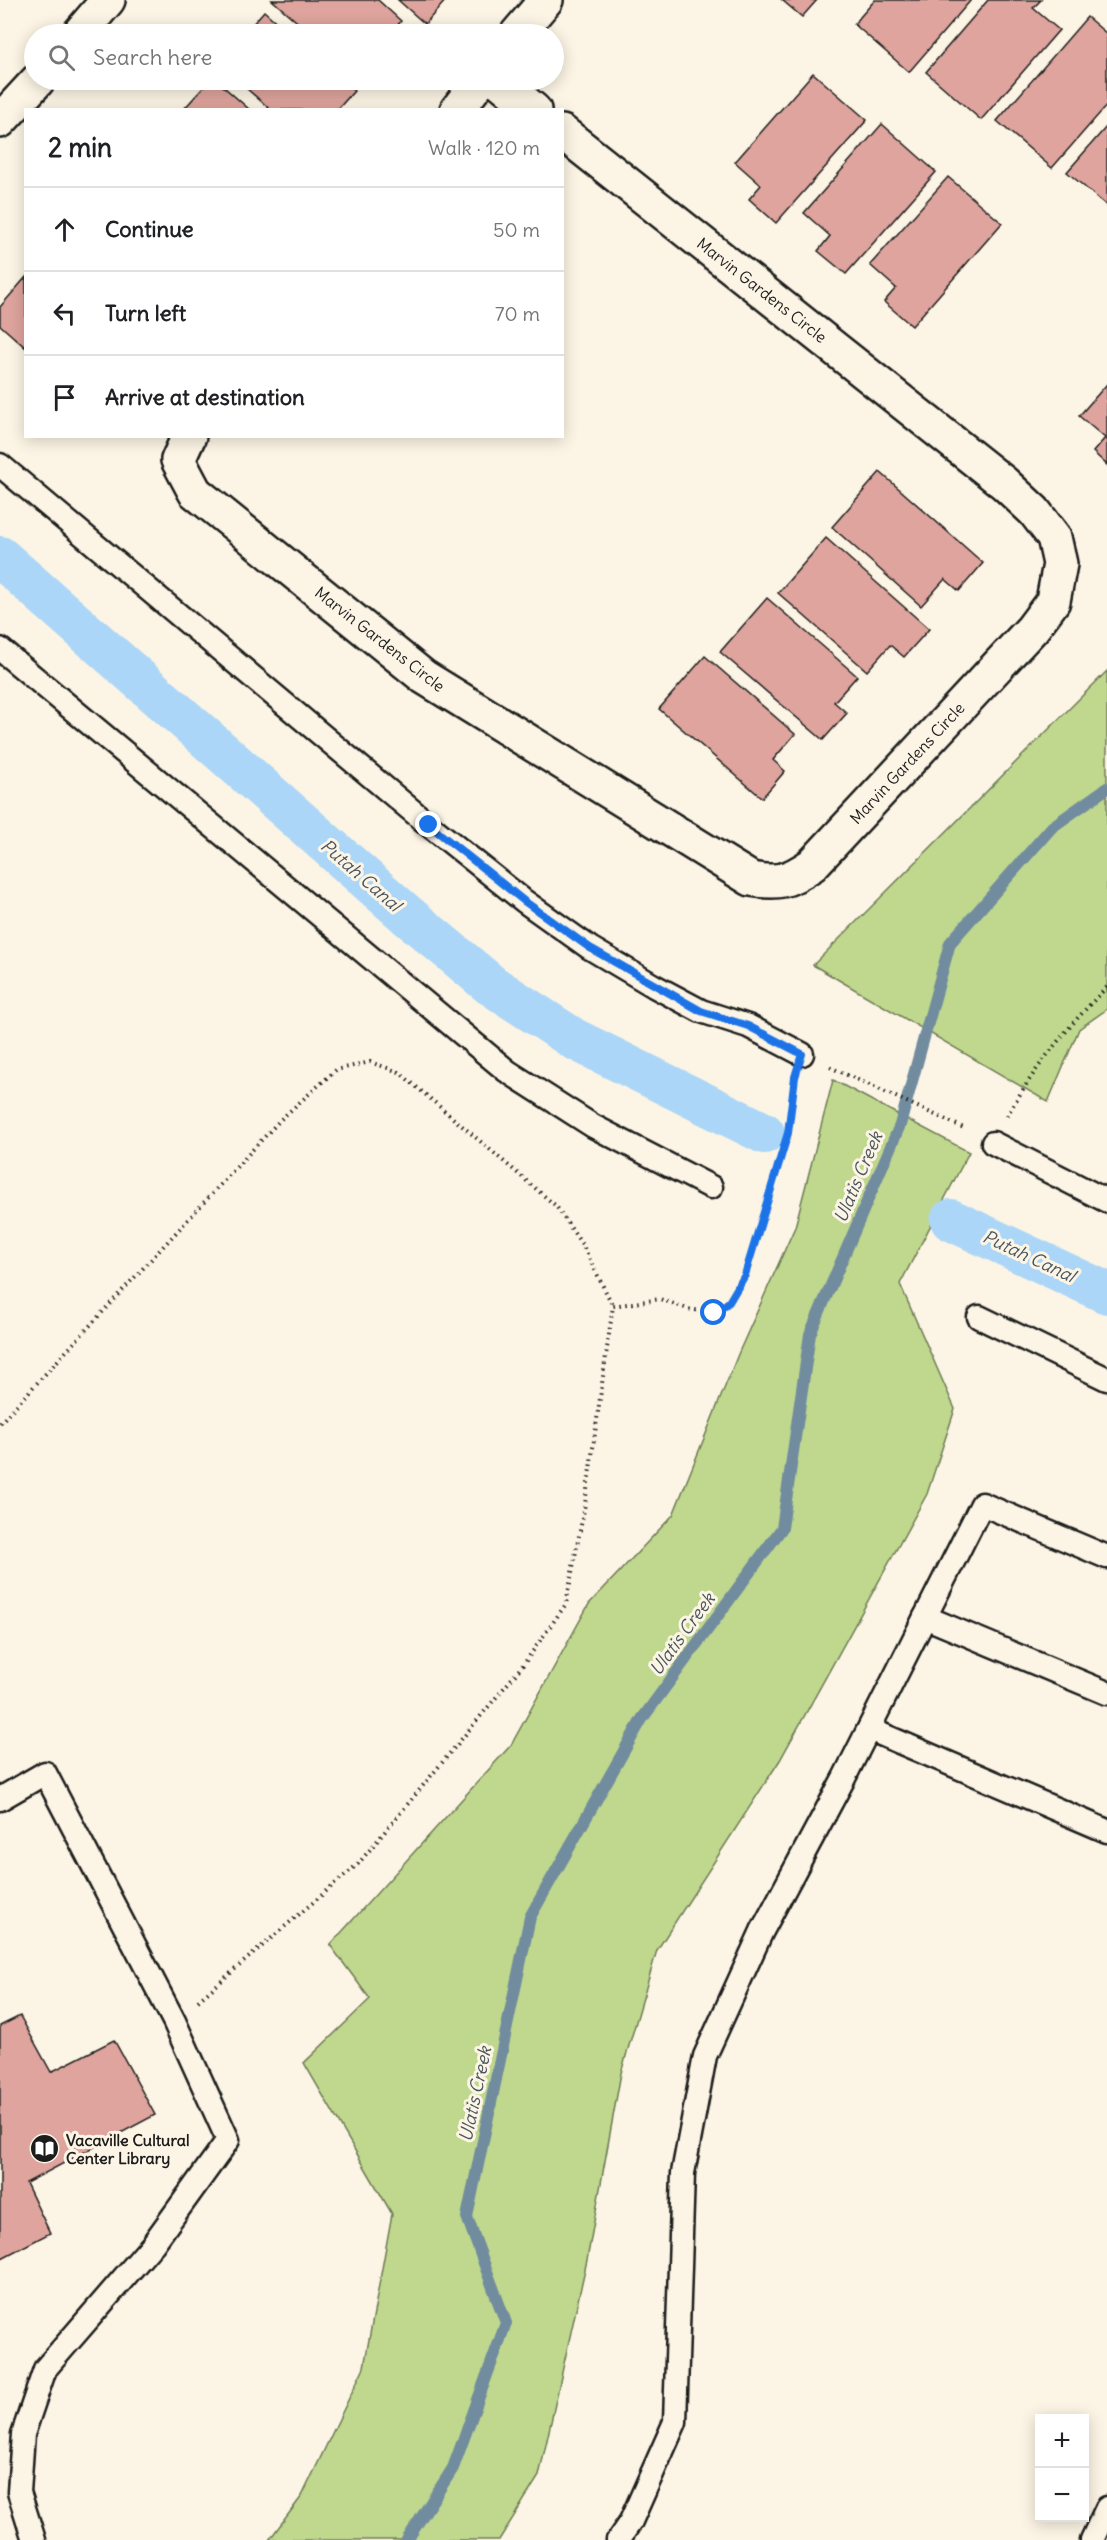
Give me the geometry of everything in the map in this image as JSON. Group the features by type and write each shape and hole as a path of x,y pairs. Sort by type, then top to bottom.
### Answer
{"street":[{"path":"88,24 108,0"},
{"path":"526,24 546,0"},
{"path":"0,121 29,90"},
{"path":"459,108 472,90"},
{"path":"510,90 532,108"},
{"name":"Marvin Gardens Circle","path":"183,448 195,492 424,678 751,879 774,883 793,878 812,865 1032,629 1053,601 1059,564 1053,537 1034,511 1004,483 564,134"}],"lane":[{"path":"0,465 429,825 524,901 590,948 654,986 701,1011 748,1026 802,1054"},
{"path":"0,649 507,1071 593,1126 711,1187"},
{"path":"993,1143 1107,1201"},
{"path":"979,1317 1107,1379"},
{"path":"618,2540 631,2521 675,2422 683,2173 705,2056 762,1931 869,1729 982,1504 1107,1557"},
{"path":"925,1617 1107,1692"},
{"path":"869,1729 1107,1831"},
{"path":"0,1799 45,1773 174,2021 228,2140 153,2244 45,2369 23,2434 19,2492 34,2540"},
{"path":"1092,2540 1107,2508"}],"path":[{"path":"613,1306 660,1299 688,1309 714,1313 729,1302 745,1275 788,1133 795,1077 802,1054 993,1143 1027,1081 1077,1016 1107,987"},
{"path":"0,1423 281,1119 336,1070 370,1062 399,1072 556,1206 583,1246 613,1306 585,1504 566,1604 523,1665 358,1864 174,2021"}],"green space":[{"path":"1107,671 1107,1009 1079,1029 1048,1102 813,965"},
{"path":"833,1080 969,1152 900,1284 955,1409 927,1494 780,1760 657,1950 621,2073 587,2260 539,2476 499,2540 269,2540 302,2496 364,2367 392,2214 304,2063 370,1999 330,1945 511,1745 589,1604 673,1515 739,1352 795,1227"}],"building":[{"path":"272,0 378,0 401,21 398,24 300,24"},
{"path":"398,0 446,0 425,24"},
{"path":"782,0 817,0 802,17"},
{"path":"875,0 971,0 909,72 854,24"},
{"path":"988,0 1041,0 1033,8 1059,30 981,120 926,72"},
{"path":"264,11 279,24 253,24"},
{"path":"1087,17 1107,34 1107,105 1052,168 997,121"},
{"path":"813,73 867,120 776,223 749,199 761,185 735,162"},
{"path":"201,90 227,90 248,108 185,108"},
{"path":"248,90 354,91 339,108 269,108"},
{"path":"882,124 936,172 846,274 818,251 830,236 804,213"},
{"path":"1107,126 1107,206 1067,172"},
{"path":"948,177 1002,223 912,326 884,302 896,288 870,265"},
{"path":"24,279 24,346 0,325 0,307"},
{"path":"1107,384 1107,465 1093,452 1105,438 1079,416"},
{"path":"880,472 983,563 959,591 945,579 921,606 832,527"},
{"path":"826,538 929,629 904,657 890,645 867,671 778,593"},
{"path":"767,598 857,676 834,702 847,713 823,740 720,652"},
{"path":"705,656 795,734 773,760 785,771 762,798 659,709"},
{"name":"Vacaville Cultural Center Library","path":"20,2016 51,2072 114,2040 155,2115 26,2183 50,2233 0,2259 0,2026"}],"waterway":[{"name":"Putah Canal","path":"0,557 407,915 491,985 574,1039 764,1133"},
{"name":"Ulatis Creek","path":"407,2540 453,2468 506,2323 467,2217 530,1917 642,1719 782,1528 810,1334 900,1125 950,943 1052,827 1107,788"},
{"name":"Putah Canal","path":"951,1220 1107,1293"}],"place":[{"name":"Vacaville Cultural Center Library","path":"45,2149"}],"route":[{"path":"429,825 524,901 590,948 701,1011 748,1026 802,1054 795,1077 788,1133 745,1275 729,1302 714,1313"}]}
